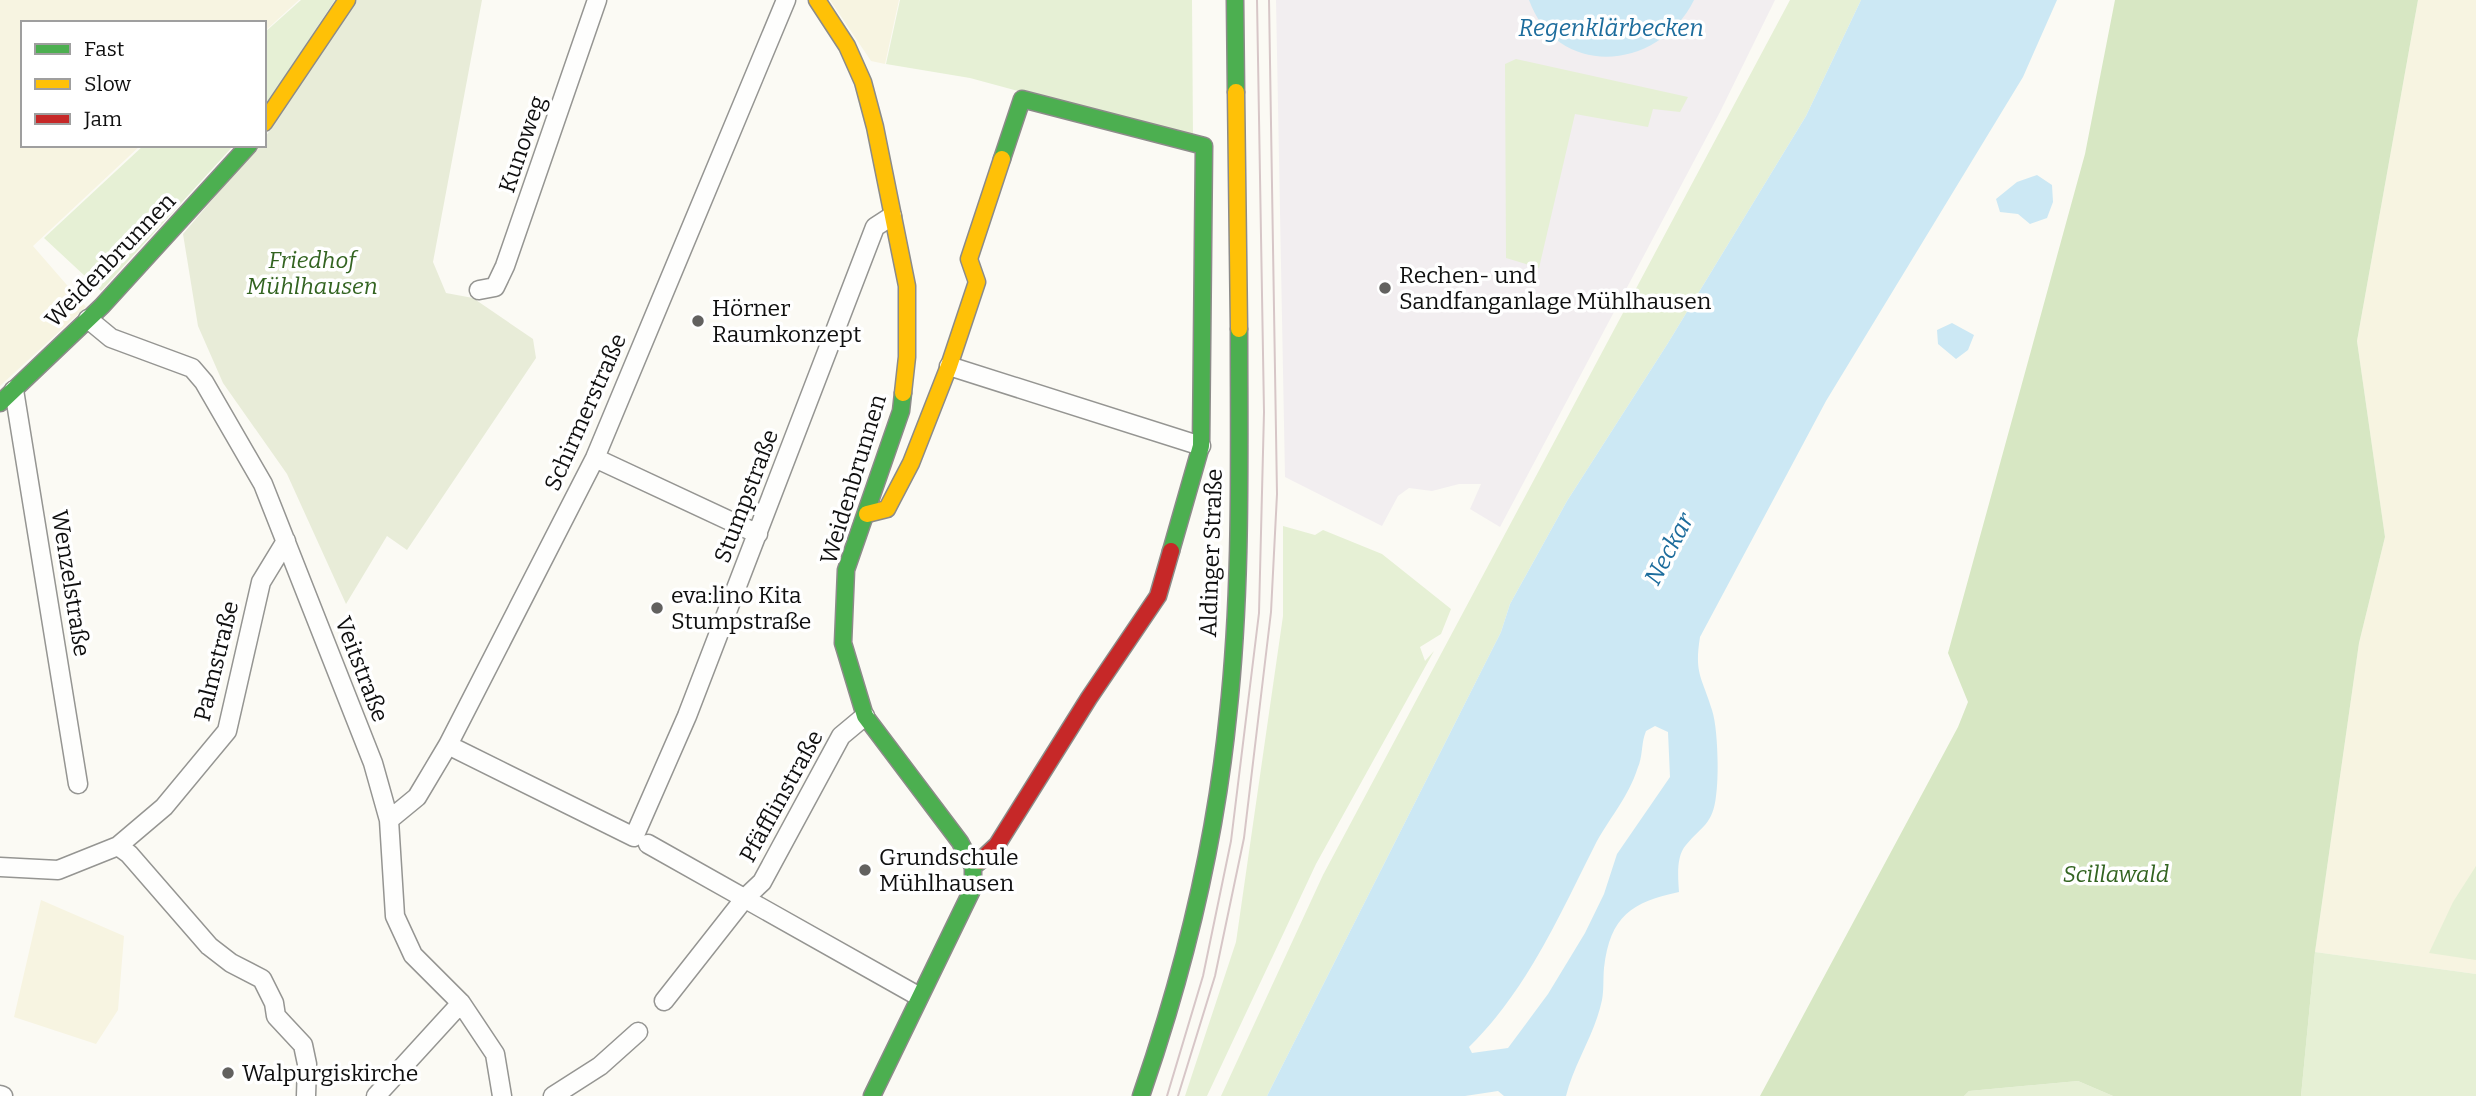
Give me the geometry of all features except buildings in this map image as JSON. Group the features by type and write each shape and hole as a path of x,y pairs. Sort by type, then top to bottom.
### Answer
{"street":[{"path":"266,120 347,0"},
{"name":"Kunoweg","path":"479,290 495,287 505,266 597,0"},
{"name":"Schirmerstraße","path":"389,820 417,797 448,745 595,458 786,0"},
{"name":"Weidenbrunnen","path":"817,0 847,46 863,82 875,127 907,286 907,357 901,411 846,570 843,643 865,716 960,842 974,866"},
{"name":"Aldinger Straße","path":"1141,1096 1165,1030 1200,893 1229,704 1238,547 1240,275 1235,0"},
{"name":"Aldinger Straße","path":"974,866 997,845 1089,698 1158,596 1201,446 1204,146 1022,99 969,259 977,282 949,366 1201,446"},
{"name":"Weidenbrunnen","path":"0,403 88,319 246,147"},
{"name":"Stumpstraße","path":"641,841 875,227 892,216"},
{"name":"Veitstraße","path":"88,319 111,338 192,368 204,382 263,484 373,763 389,820 395,916 414,955 461,1003 495,1054 502,1096"},
{"path":"867,514 887,509 911,463 949,366"},
{"name":"Wenzelstraße","path":"14,390 78,784"},
{"path":"595,458 758,534"},
{"name":"Palmstraße","path":"0,867 58,870 118,846 164,807 227,731 261,582 286,541"},
{"name":"Pfäfflinstraße","path":"664,1001 745,898 762,882 841,736 865,716"},
{"path":"448,745 641,841 918,996"},
{"path":"118,846 129,854 209,946 231,964 262,979 274,1003 276,1016 303,1045 307,1064 306,1096"},
{"path":"872,1096 918,996 946,948 973,888 974,866"},
{"path":"376,1096 461,1003"},
{"path":"553,1096 600,1066 638,1032"}],"shaded area":[{"path":"0,0 299,0 266,30 266,21 21,21 21,147 139,147 33,246 86,307 0,386"},
{"path":"830,0 899,0 885,64 871,61"},
{"path":"1276,0 1775,0 1720,112 1500,527 1470,509 1481,484 1459,484 1432,491 1409,488 1398,496 1382,526 1285,477"},
{"path":"2418,0 2476,0 2476,974 2315,952 2359,643 2385,537 2357,341"},
{"path":"41,900 124,936 118,1010 96,1044 14,1017"}],"green space":[{"path":"301,0 335,0 266,105 266,31"},
{"name":"Friedhof Mühlhausen","path":"357,0 482,0 433,262 446,293 473,298 533,339 536,358 407,550 387,536 346,604 287,474 223,383 198,326 183,234 257,147 266,147 266,136"},
{"path":"900,0 1192,0 1193,138 970,78 886,64"},
{"path":"1790,0 1861,0 1806,116 1668,343 1567,501 1510,604 1501,632 1267,1096 1221,1096 1323,875"},
{"name":"Scillawald","path":"2115,0 2418,0 2357,341 2385,537 2359,643 2315,952 2301,1096 2113,1096 2078,1081 1969,1091 1964,1096 1760,1096 1958,727 1968,702 1948,653 2085,154"},
{"path":"1516,59 1688,97 1680,112 1653,109 1648,127 1575,114 1539,268 1506,258 1505,64"},
{"path":"142,147 232,147 101,291 44,238"},
{"path":"1283,526 1315,535 1323,530 1382,554 1451,609 1441,634 1420,647 1425,661 1434,651 1316,864 1207,1096 1185,1096 1236,942 1283,616"},
{"path":"2476,866 2476,960 2429,953 2453,902"},
{"path":"2315,952 2476,974 2476,1096 2301,1096"},
{"path":"2078,1081 2113,1096 1964,1096 1969,1091"}],"water":[{"name":"Regenklärbecken","path":"1529,0 1694,0 1678,24 1658,41 1634,52 1609,57 1585,54 1562,44 1543,26"},
{"name":"Neckar","path":"1861,0 2057,0 2023,77 1826,401 1700,637 1699,668 1714,718 1717,740 1715,805 1702,829 1683,850 1678,867 1679,892 1636,907 1618,924 1607,950 1599,1013 1566,1096 1504,1096 1498,1091 1465,1096 1267,1096 1501,632 1510,604 1567,501 1668,343 1806,116","holes":["1655,726 1668,732 1670,777 1617,854 1604,894 1585,933 1548,994 1508,1048 1472,1053 1469,1047 1508,1002 1540,952 1600,837 1629,789 1640,763 1646,731"]},
{"path":"2037,175 2052,185 2053,202 2047,218 2030,224 2018,214 2000,212 1996,199 2017,182"},
{"path":"1952,323 1974,335 1968,350 1956,359 1938,344 1937,330"}],"tram line":[{"path":"1167,1096 1203,976 1231,841 1259,613 1264,412 1257,0"},
{"path":"1178,1096 1215,976 1244,838 1271,612 1277,494 1269,0"}],"traffic: fast":[{"path":"1235,0 1236,92"},
{"path":"1002,159 1022,99 1204,146 1201,446 1171,551"},
{"path":"0,403 102,306 247,147"},
{"path":"1141,1096 1171,1002 1196,908 1222,764 1238,570 1239,329"},
{"path":"903,393 901,411 846,570 843,643 865,716 960,842 973,867"},
{"path":"872,1096 973,888 973,867 980,861"}],"traffic: slow":[{"path":"266,120 347,0"},
{"path":"817,0 847,46 863,82 875,127 907,286 907,357 903,393"},
{"path":"1236,92 1239,329"},
{"path":"867,514 887,509 911,463 949,366 977,282 969,259 1002,159"}],"traffic: jam":[{"path":"980,861 997,845 1089,698 1158,596 1171,551"}],"place":[{"name":"Rechen- und Sandfanganlage Mühlhausen","path":"1385,288"},
{"name":"Hörner Raumkonzept","path":"698,321"},
{"name":"eva:lino Kita Stumpstraße","path":"657,608"},
{"name":"Grundschule Mühlhausen","path":"865,870"},
{"name":"Walpurgiskirche","path":"228,1073"}]}
